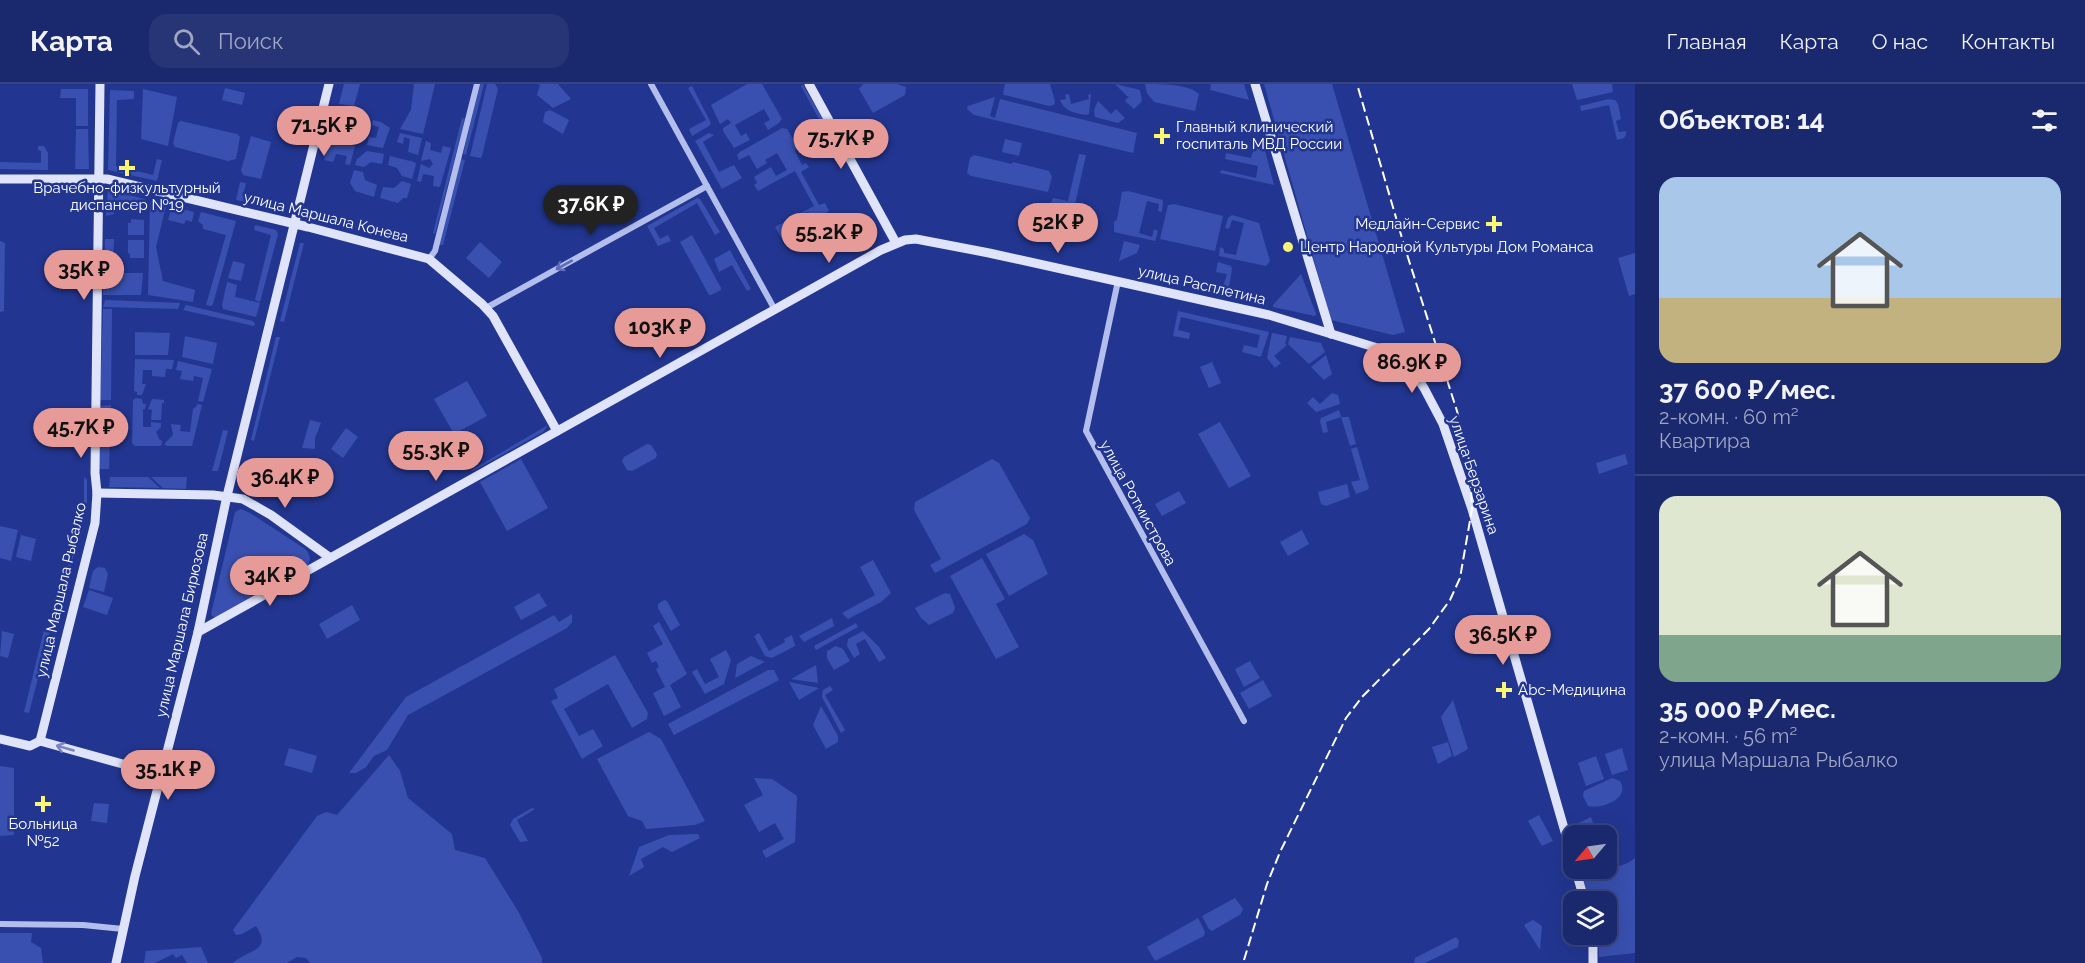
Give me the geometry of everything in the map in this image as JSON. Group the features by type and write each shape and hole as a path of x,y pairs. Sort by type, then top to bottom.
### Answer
{"street":[{"name":"улица Маршала Рыбалко","path":"40,741 95,523 100,84"},
{"name":"улица Маршала Бирюзова","path":"116,963 198,632 227,496 329,84"},
{"path":"429,259 435,250 477,84"},
{"path":"651,84 775,310"},
{"path":"808,84 896,243"},
{"path":"1255,84 1331,334"},
{"name":"улица Маршала Конева","path":"0,179 107,179 429,259 486,308 557,431"},
{"path":"486,308 707,186"},
{"name":"улица Расплетина","path":"198,632 896,243 916,239 1118,281 1269,315 1331,334"},
{"name":"улица Ротмистрова","path":"1118,281 1086,431 1244,721"},
{"name":"улица Берзарина","path":"1331,334 1384,350 1408,364 1443,424 1472,509 1563,825"},
{"path":"97,493 227,496 250,501 329,557"},
{"path":"0,739 30,746 40,741 162,775"},
{"path":"0,924 83,925 123,929"},
{"path":"1593,945 1593,963"}],"shaded area":[{"path":"344,84 360,84 354,106 339,104"},
{"path":"414,84 435,84 423,134 400,129 411,110"},
{"path":"480,84 484,84 466,155 463,154"},
{"path":"487,84 495,84 498,89 481,158 470,156"},
{"path":"537,84 558,84 571,99 553,108 537,95 540,85"},
{"path":"747,84 762,84 782,119 768,130 764,123 770,120 764,109 735,125 741,136 746,133 750,140 734,148 723,131 723,128 731,123 728,119 720,124 711,105"},
{"path":"863,84 897,84 906,87 905,95 873,113 859,89"},
{"path":"1005,84 1050,84 1054,105 1049,106 1005,95 1003,94"},
{"path":"1115,84 1140,90 1142,101 1134,109 1125,101 1129,96"},
{"path":"1145,84 1174,85 1194,91 1199,94 1195,111 1154,102 1147,93"},
{"path":"1211,84 1244,84 1249,100 1210,90"},
{"path":"1264,84 1332,84 1405,332 1393,335 1331,320"},
{"path":"1572,84 1612,84 1613,92 1577,100"},
{"path":"803,85 839,147 837,152 801,86"},
{"path":"692,86 711,123 692,136 689,129 706,120 688,88"},
{"path":"225,88 245,93 242,105 222,100"},
{"path":"61,89 88,89 88,126 76,126 76,98 60,98"},
{"path":"143,89 177,97 168,146 141,139"},
{"path":"110,90 134,91 134,99 117,100 116,166 153,175 157,159 162,160 157,181 108,170"},
{"path":"1069,94 1071,104 1089,99 1088,95 1091,94 1089,114 1074,113 1065,107 1060,100 1066,99 1065,95"},
{"path":"995,97 990,116 995,118 1000,99 1137,133 1133,153 974,115 967,109 968,106"},
{"path":"1609,99 1615,100 1618,104 1621,119 1616,121 1619,132 1626,131 1624,138 1617,140 1609,105 1581,111 1580,106"},
{"path":"1098,101 1111,114 1116,109 1125,118 1118,123 1095,117 1094,110"},
{"path":"550,110 569,120 563,134 543,122 545,112"},
{"path":"338,112 353,115 352,120 344,118 341,129 349,132 346,144 355,146 350,165 345,164 347,156 336,154 333,162 324,160"},
{"path":"299,115 306,117 300,139 287,136 291,122 298,119"},
{"path":"462,118 465,119 435,234 433,233"},
{"path":"373,120 390,128 383,148 367,145 369,137 376,138 379,127 372,125"},
{"path":"181,121 237,134 240,137 236,159 228,161 175,147 173,143 178,123"},
{"path":"782,128 787,129 797,146 795,151 802,165 806,163 809,167 801,172 819,205 825,203 829,211 813,220 808,212 790,222 795,231 785,237 788,242 785,244 775,227 814,206 795,171 758,191 754,185 757,183 754,177 771,167 776,176 787,170 777,153 765,160 767,163 757,169 749,155 739,160 737,155"},
{"path":"76,129 88,129 89,169 75,169"},
{"path":"400,133 422,138 418,155 408,152 410,139 404,137 403,144 397,142"},
{"path":"709,133 714,135 703,142 719,172 734,165 742,178 722,189 695,141"},
{"path":"251,136 271,142 261,179 243,175 241,170"},
{"path":"1005,139 1022,143 1019,156 1002,152"},
{"path":"1262,139 1274,185 1220,173 1221,170 1256,178 1258,166 1225,159 1226,153 1251,158 1256,141"},
{"path":"426,141 431,143 430,150 441,153 443,146 451,148 440,187 433,186 434,176 423,174 421,182 417,181 421,164 429,168 433,164 430,159 421,161"},
{"path":"38,146 44,146 48,153 48,170 0,169 0,162 41,163 41,151 38,150"},
{"path":"367,151 384,154 382,164 371,162 364,167 355,165 357,159"},
{"path":"1079,154 1086,155 1071,222 1067,221 1068,214 1060,212 1058,219 1055,218 1057,211 1049,208 1053,198 1068,201"},
{"path":"974,155 1049,171 1052,177 1048,192 971,176 967,173 970,158"},
{"path":"390,156 416,164 412,179 402,176 397,168 388,165"},
{"path":"461,159 465,160 443,245 439,245"},
{"path":"354,170 363,172 365,180 377,185 374,197 355,191 350,183"},
{"path":"402,181 411,184 407,198 403,198 398,203 380,198 383,187 394,188"},
{"path":"240,182 246,183 243,196 277,204 276,208 236,200"},
{"path":"108,190 145,199 145,211 131,211 131,204 115,205 114,214 106,216"},
{"path":"1128,191 1163,200 1162,212 1158,211 1159,204 1147,201 1139,233 1152,237 1154,229 1158,231 1155,241 1114,232 1114,222 1117,220 1122,192"},
{"path":"697,198 700,199 720,232 715,235 697,203 654,228 660,239 668,235 671,241 658,246 647,226"},
{"path":"150,201 166,206 156,247 163,281 195,290 193,302 148,295"},
{"path":"1174,204 1223,216 1215,251 1160,239 1168,205"},
{"path":"172,206 194,212 192,222 186,220 184,224 168,220"},
{"path":"201,212 236,221 211,306 206,305 226,235 203,229 203,225 198,221"},
{"path":"1232,215 1259,223 1270,261 1266,266 1219,256 1220,247 1224,249 1224,253 1236,255 1244,223 1232,220 1229,229 1225,228 1228,218"},
{"path":"131,219 144,220 144,235 128,235 128,223 131,223"},
{"path":"255,225 276,230 278,234 260,302 255,300 271,235 254,230"},
{"path":"692,235 721,288 711,295 680,242"},
{"path":"105,239 114,239 113,271 104,271"},
{"path":"128,240 144,240 144,258 130,258"},
{"path":"0,241 5,243 4,311 0,312"},
{"path":"1124,241 1140,245 1137,253 1119,261"},
{"path":"480,242 502,262 489,278 466,258"},
{"path":"300,243 304,243 284,322 280,321"},
{"path":"730,250 751,289 747,291 732,265 719,272 714,259"},
{"path":"1635,253 1635,294 1629,296 1618,258"},
{"path":"233,261 245,264 241,281 228,278"},
{"path":"1218,262 1231,266 1232,269 1228,292 1183,282 1184,279 1223,287 1227,274 1216,272"},
{"path":"104,273 143,273 141,295 103,295"},
{"path":"1301,274 1316,314 1315,316 1273,307"},
{"path":"227,282 237,285 235,297 260,303 256,317 223,309"},
{"path":"105,300 180,303 178,309 103,307"},
{"path":"186,305 253,321 255,324 254,326 183,310"},
{"path":"103,309 112,309 111,400 100,400"},
{"path":"1178,311 1269,332 1261,357 1242,352 1244,345 1257,348 1260,335 1181,317 1178,330 1190,333 1189,339 1173,336"},
{"path":"135,332 170,333 168,355 135,355"},
{"path":"1272,333 1287,336 1285,344 1287,345 1274,356 1281,363 1275,368 1267,358"},
{"path":"185,336 217,343 213,364 182,357"},
{"path":"276,337 280,337 254,441 251,440"},
{"path":"1290,337 1321,343 1325,352 1309,364 1288,344"},
{"path":"1326,355 1332,374 1324,380 1311,367"},
{"path":"135,359 174,360 172,369 166,369 165,377 152,376 152,370 143,370 142,384 146,384 142,395 137,395 134,391"},
{"path":"178,361 212,369 203,402 198,401 203,378 194,376 193,381 180,379 182,371 176,370"},
{"path":"1212,362 1221,383 1209,388 1200,367"},
{"path":"467,381 487,416 454,434 434,399"},
{"path":"1332,393 1338,395 1340,404 1316,412 1307,403 1313,397 1320,404"},
{"path":"142,399 143,404 146,404 143,409 143,427 151,427 151,422 161,423 161,427 156,432 162,441 160,446 135,446 132,443 133,400"},
{"path":"152,399 164,400 161,420 151,420 152,410 148,409"},
{"path":"197,404 202,405 192,446 164,444 173,435 171,424 181,425 180,431 190,432 193,409"},
{"path":"111,405 109,469 99,469 100,406"},
{"path":"1339,410 1341,417 1326,422 1328,432 1323,433 1321,418"},
{"path":"1341,417 1349,417 1356,444 1350,446"},
{"path":"310,420 321,423 315,438 315,449 302,448"},
{"path":"1220,422 1251,476 1229,488 1198,434"},
{"path":"548,425 543,432 470,471"},
{"path":"346,428 358,437 343,458 331,449"},
{"path":"223,430 228,431 218,471 212,471"},
{"path":"647,444 651,445 657,454 656,458 632,471 627,470 622,461 624,457"},
{"path":"1357,447 1369,488 1356,494 1351,482 1360,480 1351,449"},
{"path":"1625,454 1628,464 1599,474 1596,463"},
{"path":"521,459 548,508 507,531 480,482"},
{"path":"992,459 999,463 1030,518 1027,524 935,573 930,565 941,559 914,510 915,502"},
{"path":"84,477 87,480 87,503 67,582 64,581 84,503"},
{"path":"110,477 148,477 160,488 109,487"},
{"path":"151,477 187,477 186,489 163,488"},
{"path":"1347,484 1350,497 1326,506 1321,504 1318,492"},
{"path":"1179,491 1186,503 1162,516 1155,504"},
{"path":"241,509 305,549 309,560 306,568 218,617 213,617 211,614 235,512"},
{"path":"0,526 18,530 11,561 0,558"},
{"path":"1302,530 1309,544 1288,556 1280,542"},
{"path":"1024,534 1033,540 1048,574 1009,596 986,554"},
{"path":"21,535 36,539 31,561 16,557"},
{"path":"982,558 1005,599 996,604 1019,647 996,659 950,576"},
{"path":"873,560 891,593 881,602 848,619 842,613 875,595 860,567"},
{"path":"98,567 105,568 108,574 104,592 89,588 93,571"},
{"path":"89,590 113,598 107,615 83,607"},
{"path":"539,593 547,606 521,620 514,607"},
{"path":"945,593 950,594 955,608 953,613 929,625 915,608"},
{"path":"664,600 667,601 680,625 671,631 658,608 658,604"},
{"path":"352,605 360,620 327,639 319,624"},
{"path":"572,614 572,622 567,628 408,715 387,750 374,756 366,767 356,773 349,773 406,697 554,615 559,622"},
{"path":"832,618 834,626 804,642 799,636"},
{"path":"659,622 687,674 670,685 681,707 664,716 653,693 665,687 656,669 659,667 656,661 652,663 647,653 663,644 653,626"},
{"path":"856,623 858,627 816,650 814,646"},
{"path":"44,630 50,632 29,713 24,712"},
{"path":"2,631 14,634 8,658 0,656"},
{"path":"863,631 879,647 886,658 879,662 865,639 856,644 860,654 854,658 847,646 848,639"},
{"path":"759,633 769,651 792,635 795,646 772,658 765,656 754,636"},
{"path":"836,646 843,649 850,661 834,670 827,658 827,651"},
{"path":"726,650 731,660 724,684 705,694 692,672 697,669 705,684 719,677 710,659"},
{"path":"615,655 648,713 647,719 632,728 608,684 564,709 579,736 593,729 603,746 582,759 551,701 558,698 554,689"},
{"path":"751,656 765,662 735,678 737,664"},
{"path":"1250,661 1260,678 1244,687 1235,669"},
{"path":"816,665 818,683 791,679"},
{"path":"768,670 774,670 779,680 674,735 668,724"},
{"path":"1263,680 1272,696 1249,709 1240,693"},
{"path":"789,682 819,688 799,700"},
{"path":"830,686 833,690 825,695 845,730 841,733 822,697 823,690"},
{"path":"1453,700 1468,749 1454,757 1441,717"},
{"path":"821,706 838,736 838,742 826,749 813,725"},
{"path":"649,732 661,739 705,821 695,825 646,829 642,821 628,816 597,759"},
{"path":"1448,742 1452,756 1438,764 1432,747"},
{"path":"289,748 317,756 312,773 284,765"},
{"path":"1622,748 1628,770 1612,775 1605,754"},
{"path":"389,755 400,771 408,798 452,834 455,850 485,858 518,911 542,958 542,963 310,963 306,958 297,957 287,963 233,963 257,949 262,941 256,926 242,934 236,935 233,930 317,816 326,812 337,815"},
{"path":"1596,756 1604,779 1586,786 1578,763"},
{"path":"0,766 14,768 14,835 0,836"},
{"path":"754,778 772,779 797,796 795,842 766,858 762,851 784,839 775,823 759,832 744,805 763,795"},
{"path":"1612,778 1620,781 1622,788 1618,798 1600,806 1588,806 1583,796 1584,791"},
{"path":"94,803 109,804 107,823 91,821"},
{"path":"532,808 535,809 517,820 528,841 520,842 510,825 513,819"},
{"path":"1539,815 1553,841 1542,846 1528,821"},
{"path":"1591,817 1594,825 1574,825"},
{"path":"698,834 700,838 672,852 663,847 641,859 644,867 629,876 639,847 669,835"},
{"path":"1635,858 1635,953 1599,957 1598,945 1617,945 1617,891 1587,891 1583,879 1617,879 1617,867"},
{"path":"1235,898 1243,909 1241,914 1212,931 1209,929 1202,916"},
{"path":"1198,918 1205,932 1204,936 1155,961 1147,947"},
{"path":"1533,920 1542,926 1540,950 1524,925"},
{"path":"0,933 32,933 31,942 41,948 43,963 0,963"},
{"path":"1456,937 1459,941 1458,947 1425,963 1414,963 1415,958"},
{"path":"201,947 208,963 187,963 182,955 176,958 173,954 155,963 144,963 146,951"}],"railway":[{"path":"1244,960 1267,884 1280,852 1346,718 1362,697 1429,629 1450,600 1460,578 1472,509 1470,464 1457,411 1404,245 1357,84"}],"place":[{"name":"Главный клинический госпиталь МВД России","path":"1162,136"},
{"name":"Врачебно-физкультурный диспансер №19","path":"127,168"},
{"name":"Медлайн-Сервис","path":"1494,224"},
{"name":"Центр Народной Культуры Дом Романса","path":"1288,247"},
{"name":"Abc-Медицина","path":"1504,690"},
{"name":"Больница №52","path":"43,804"}]}
